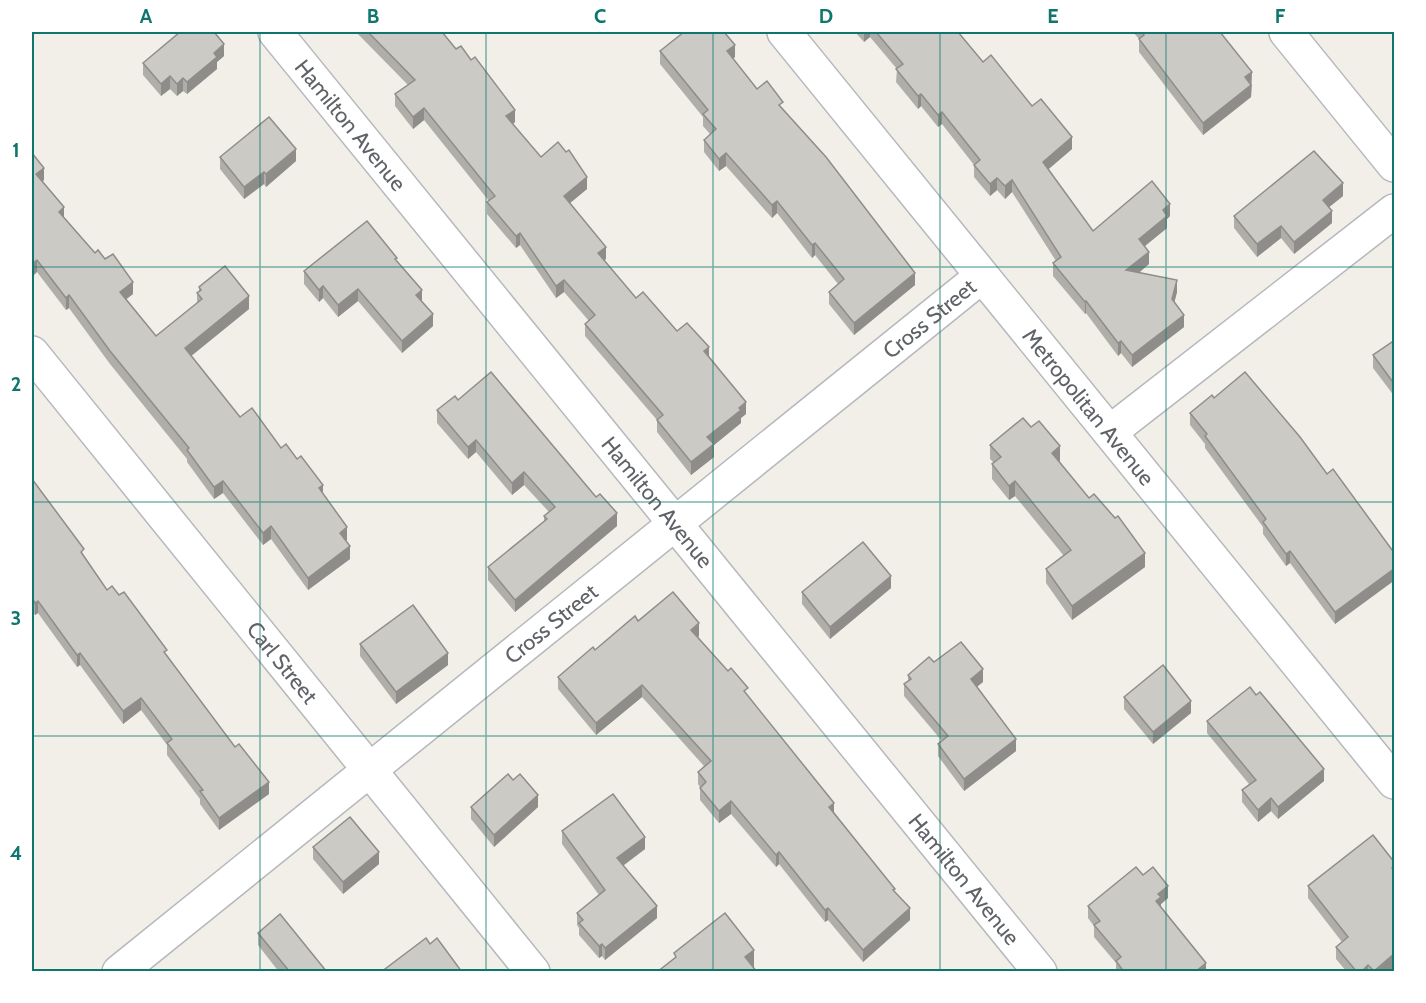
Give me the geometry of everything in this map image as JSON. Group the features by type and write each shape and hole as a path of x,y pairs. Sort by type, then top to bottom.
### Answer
{"street":[{"name":"Hamilton Avenue","path":"275,32 1040,972"},
{"name":"Metropolitan Avenue","path":"784,32 1395,782"},
{"path":"1286,32 1395,165"},
{"path":"1110,432 1395,211"},
{"name":"Cross Street","path":"119,972 982,276"},
{"name":"Carl Street","path":"32,353 533,972"}],"building":[{"path":"180,32 214,32 224,44 214,53 217,57 187,82 183,78 177,84 170,76 161,84 143,63"},
{"path":"368,32 442,32 456,49 461,46 471,60 475,57 515,110 506,116 541,157 558,142 566,152 569,150 587,177 564,196 606,247 598,253 636,298 643,292 677,331 687,323 709,347 704,351 746,402 739,408 741,410 707,437 714,444 691,462 657,420 663,415 585,324 595,315 564,280 556,286 520,233 516,236 487,202 495,196 424,108 413,117 395,94 415,80"},
{"path":"684,32 724,32 735,45 727,51 757,89 767,81 783,102 779,105 826,157 915,273 854,323 829,292 844,279 815,243 812,245 777,201 772,205 726,153 719,159 704,140 716,129 703,114 708,110 660,51"},
{"path":"876,32 958,32 983,62 991,55 1032,106 1041,99 1072,137 1043,162 1093,231 1152,181 1170,204 1163,210 1167,216 1139,239 1149,252 1126,270 1177,280 1172,299 1184,315 1132,355 1121,341 1118,343 1053,263 1061,257 1012,180 1005,186 997,178 990,184 974,165 980,160 942,112 938,115 921,94 918,96 896,69 903,64"},
{"path":"1142,32 1220,32 1252,72 1245,77 1251,85 1203,123 1139,39 1144,35"},
{"path":"269,117 296,149 266,174 264,172 244,187 220,157"},
{"path":"1314,151 1343,183 1323,200 1332,211 1294,242 1281,226 1257,244 1234,216"},
{"path":"32,153 44,168 36,174 64,207 59,212 95,253 98,250 105,259 113,254 133,282 120,292 156,336 202,299 197,293 201,290 199,287 225,266 249,296 185,348 240,417 252,408 281,448 286,444 297,459 301,456 323,485 319,488 347,527 340,533 350,546 308,578 271,526 263,533 223,481 214,487 187,450 189,448 110,351 69,295 66,298 37,260 32,264"},
{"path":"367,221 422,290 416,295 433,314 402,341 358,289 338,305 323,286 319,290 304,271"},
{"path":"1395,340 1395,385 1373,355"},
{"path":"491,372 596,497 600,494 617,513 515,600 488,567 547,519 544,516 555,507 524,472 512,483 476,440 468,447 437,410 455,396 458,400"},
{"path":"1245,372 1300,437 1327,474 1333,469 1395,554 1395,568 1335,612 1290,551 1286,554 1263,522 1266,519 1190,413 1212,395 1214,398"},
{"path":"1023,418 1031,427 1039,421 1060,446 1052,453 1089,498 1094,494 1115,518 1118,516 1145,553 1072,606 1046,569 1071,550 1015,481 1009,486 992,464 1001,457 990,445"},
{"path":"32,479 84,549 81,552 107,590 112,586 119,595 124,592 167,650 164,652 235,747 239,744 269,782 219,818 200,791 203,790 167,743 172,739 141,698 123,711 80,653 77,655 38,601 35,603 32,598"},
{"path":"863,542 891,576 830,627 802,592"},
{"path":"673,592 699,623 691,630 728,671 731,668 748,688 744,691 834,803 829,807 895,889 893,890 910,908 863,950 828,908 825,910 779,852 776,855 731,801 719,811 700,788 706,782 698,772 711,761 642,685 596,723 558,677 593,647 595,650 635,616 638,621"},
{"path":"413,605 448,653 396,692 360,644"},
{"path":"961,642 983,669 971,679 1016,739 964,779 938,744 948,736 904,684 911,679 908,675 929,657 934,662"},
{"path":"1163,665 1191,701 1153,732 1124,697"},
{"path":"1250,687 1256,695 1260,692 1324,769 1278,807 1271,798 1258,810 1242,790 1256,780 1207,721"},
{"path":"508,774 513,780 520,774 538,795 494,835 471,807"},
{"path":"613,794 645,837 617,858 657,906 605,948 602,944 599,946 579,923 583,920 577,913 605,890 562,831"},
{"path":"350,817 379,852 343,882 313,847"},
{"path":"1373,835 1395,863 1392,868 1395,870 1395,953 1374,971 1368,965 1361,972 1357,972 1336,947 1348,937 1308,886"},
{"path":"1136,867 1143,875 1153,867 1168,886 1158,894 1161,897 1156,901 1206,963 1195,972 1124,972 1116,961 1121,957 1094,925 1100,921 1088,906"},
{"path":"725,913 754,950 745,957 757,972 657,972 676,957 674,953"},
{"path":"280,914 327,972 290,972 258,933"},
{"path":"426,938 430,944 437,938 462,972 381,972"}]}
